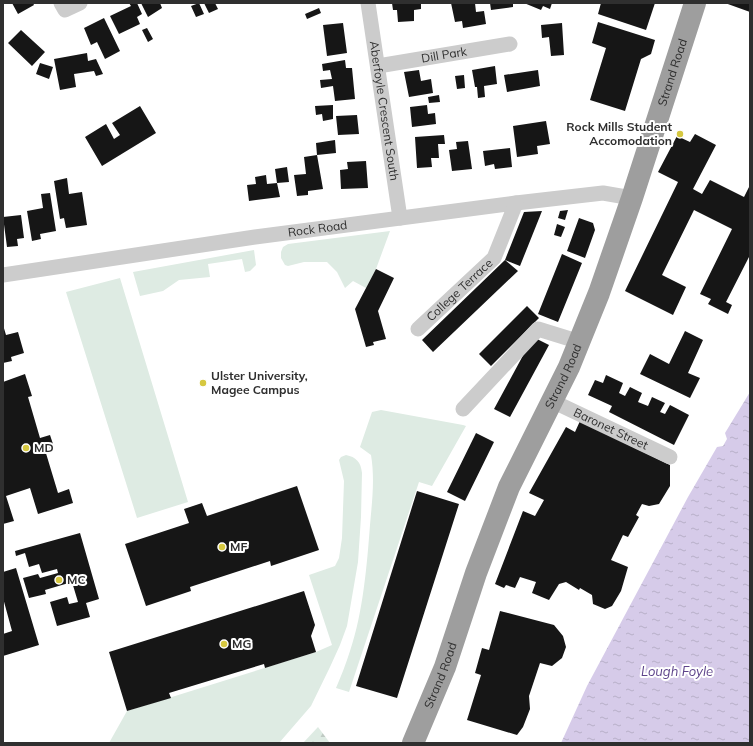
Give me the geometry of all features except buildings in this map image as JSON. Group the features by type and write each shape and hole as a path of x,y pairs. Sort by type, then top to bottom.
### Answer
{"highway":[{"name":"Strand Road","path":"413,743 444,667 476,572 509,487 580,342 599,293 632,198 695,3"}],"street":[{"path":"61,3 65,10 80,3"},
{"name":"Aberfoyle Crescent South","path":"368,3 400,218"},
{"name":"Dill Park","path":"378,66 510,44"},
{"name":"Rock Road","path":"3,275 255,237 516,203 603,193 632,198"},
{"name":"College Terrace","path":"418,329 494,258 516,203"},
{"path":"463,409 538,329 580,342"},
{"name":"Baronet Street","path":"552,401 670,457"}],"green space":[{"path":"390,231 376,269 366,288 353,281 345,288 337,272 327,262 304,262 288,266 285,265 281,258 283,247 288,244"},
{"path":"254,250 256,265 250,271 245,272 242,259 208,264 210,277 179,280 163,291 140,296 133,272"},
{"path":"120,278 188,502 137,518 66,292"},
{"path":"381,410 466,426 432,486 419,482 349,692 336,688 347,661 358,621 364,589 373,490 371,455 360,447 372,412"},
{"path":"346,455 353,457 357,461 362,473 358,562 347,626 340,645 311,706 279,743 109,743 127,711 316,652 332,645 309,575 335,566 339,558 342,538 344,481 339,460 341,457"},
{"path":"318,727 330,743 303,743"}],"water":[{"name":"Lough Foyle","path":"750,392 750,743 561,743 587,686 688,497 717,447 723,446 727,439 725,433"}],"place":[{"name":"Rock Mills Student Accomodation","path":"680,134"},
{"name":"Ulster University, Magee Campus","path":"203,383"},
{"name":"MD","path":"26,448"},
{"name":"MF","path":"222,547"},
{"name":"MC","path":"59,580"},
{"name":"MG","path":"224,644"}]}
